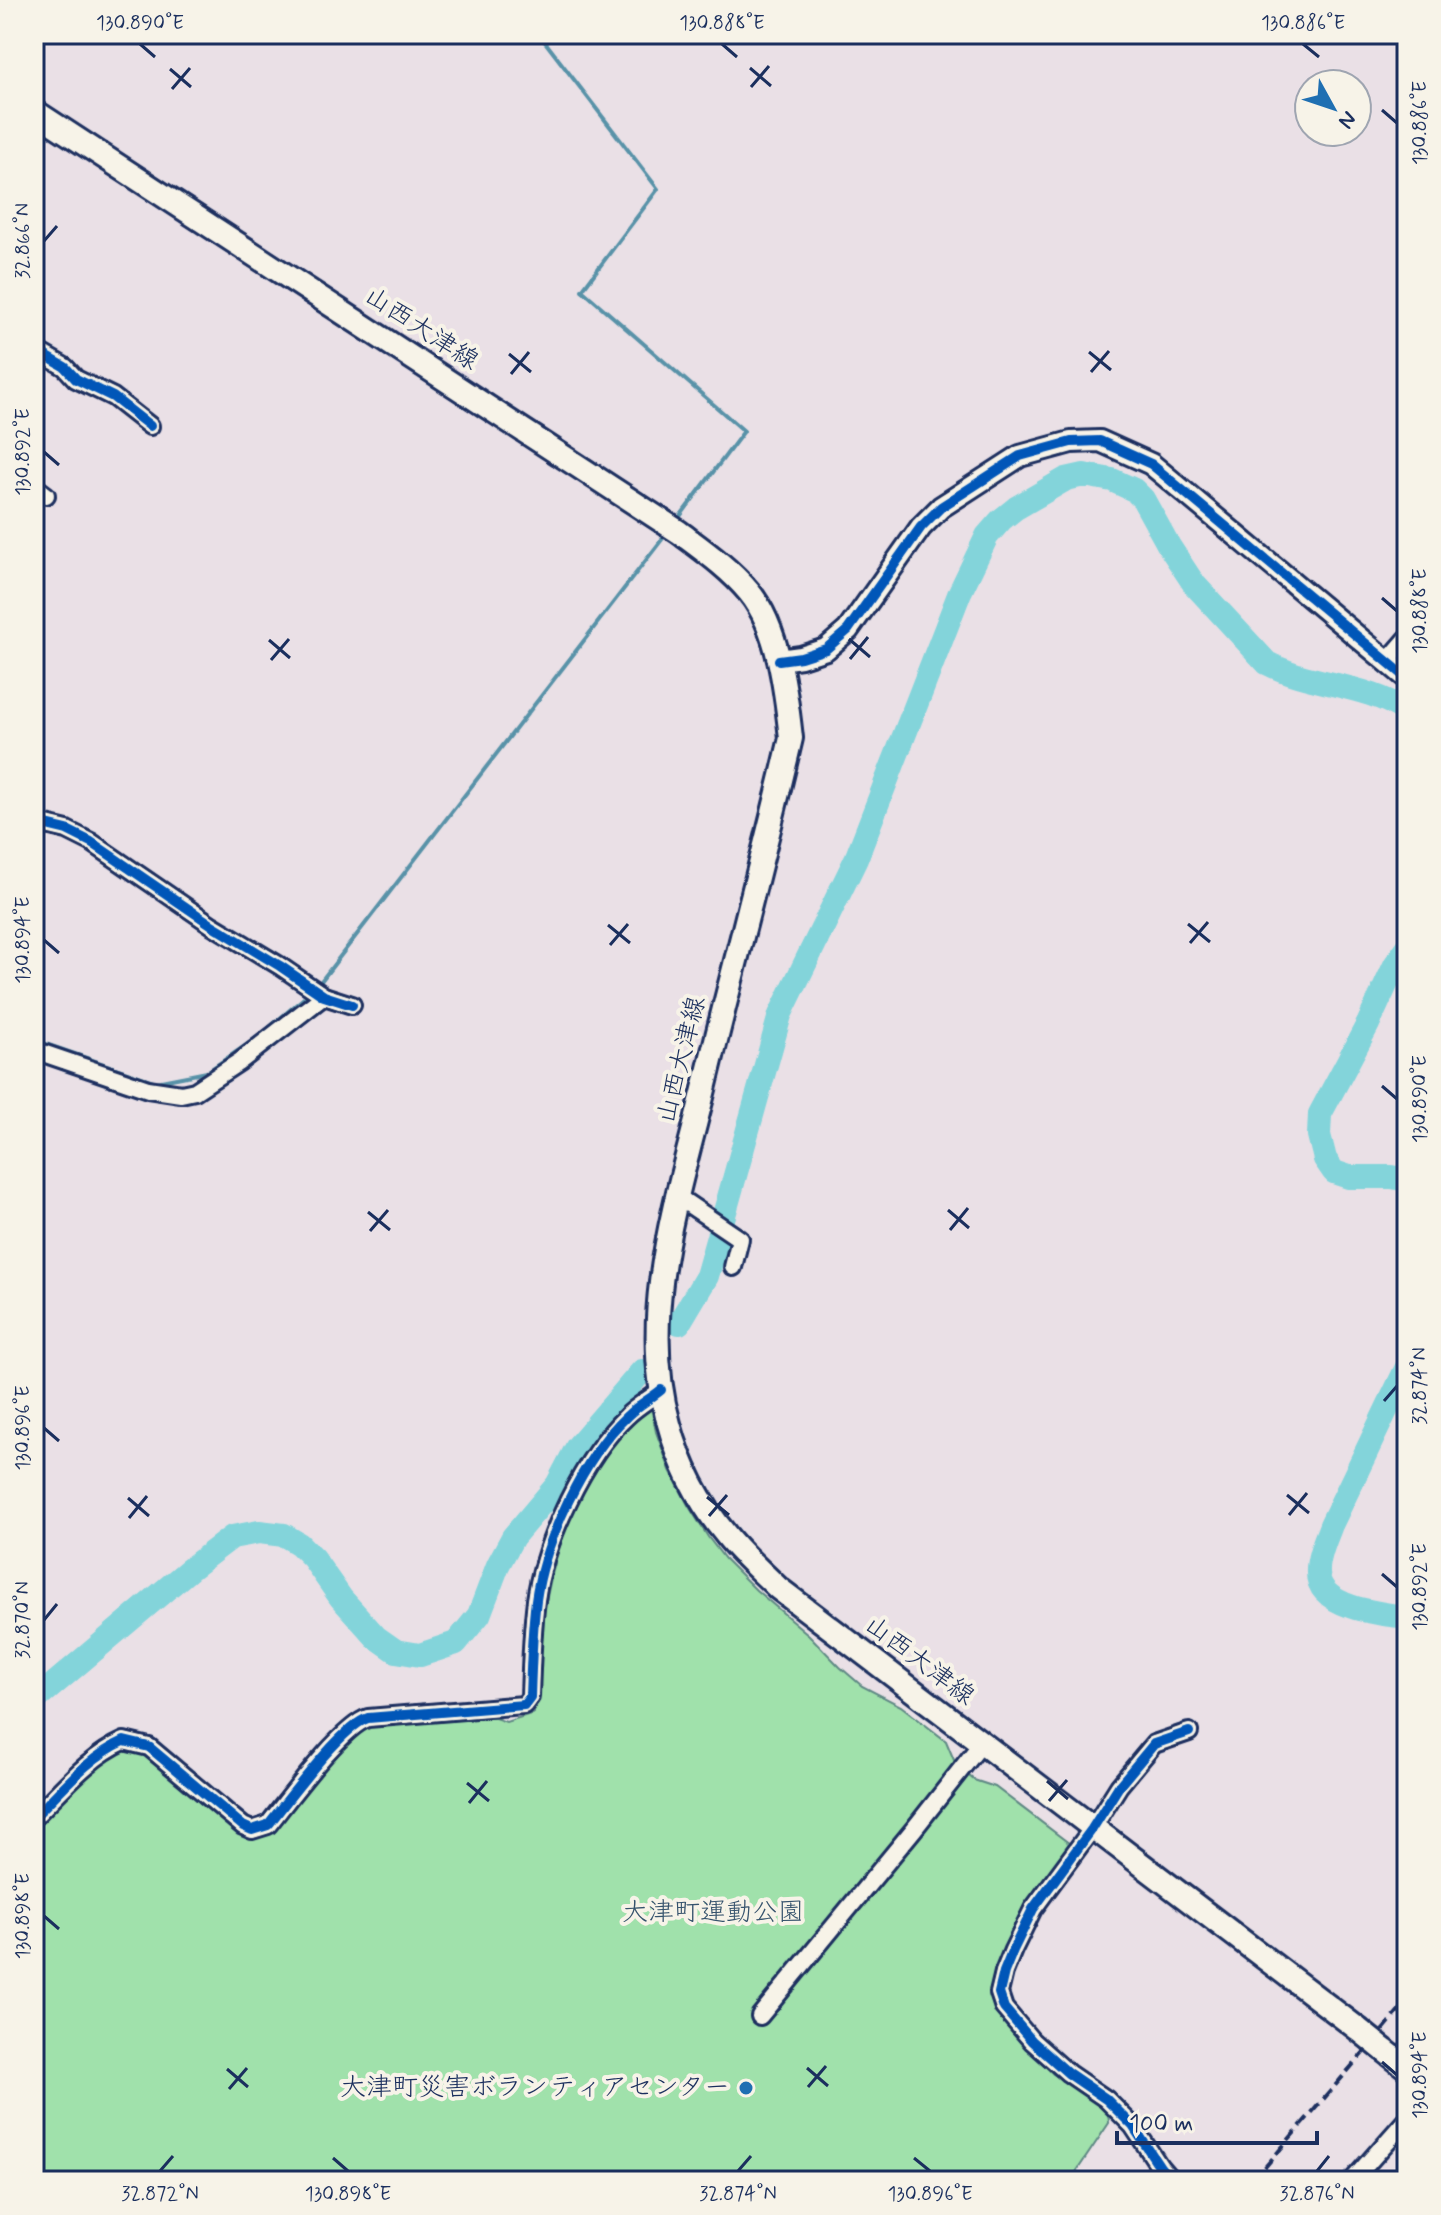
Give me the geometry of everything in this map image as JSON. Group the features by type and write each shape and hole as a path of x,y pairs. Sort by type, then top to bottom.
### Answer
{"main road":[{"name":"山西大津線","path":"34,111 679,532 722,564 751,593 766,621 779,660 791,738 678,1197 660,1282 657,1329 661,1390 669,1425 698,1498 727,1537 778,1588 1407,2068"}],"street":[{"path":"34,349 65,367 76,379 113,397 150,426"},
{"path":"779,660 826,649 848,630 921,527 941,507 1020,456 1071,442 1100,441 1151,464 1407,678"},
{"path":"1387,662 1407,639"},
{"path":"34,822 67,830 91,842 212,925 324,996 352,1005"},
{"path":"34,1050 148,1089 181,1094 195,1091 239,1062 324,996"},
{"path":"678,1197 740,1239 733,1267"},
{"path":"34,1817 93,1759 124,1741 149,1747 243,1826 252,1830 268,1825 342,1735 360,1720 524,1705 530,1697 537,1597 550,1546 564,1512 592,1457 627,1416 661,1390"},
{"path":"1172,2181 1133,2126 1106,2099 1068,2073 1032,2041 1004,2008 999,1993 1004,1972 1033,1909 1092,1829 1119,1786 1154,1744 1189,1732"},
{"path":"760,2016 981,1744"},
{"path":"1352,2181 1407,2119"}],"green space":[{"name":"大津町運動公園","path":"651,1407 656,1432 670,1470 688,1505 725,1559 862,1686 901,1706 946,1741 956,1765 974,1780 995,1787 1070,1844 1016,1921 990,1989 998,2011 1053,2074 1108,2111 1109,2123 1070,2181 34,2181 34,1824 107,1755 128,1747 138,1749 241,1831 256,1837 269,1831 355,1732 371,1724 424,1718 495,1718 506,1722 534,1713 544,1613 560,1546 572,1514 586,1483 609,1448"}],"waterway":[{"path":"539,34 658,189 582,290 744,431 675,523"},
{"path":"679,1323 707,1276 780,1015 856,859 960,592 987,536 1001,520 1066,479 1084,475 1112,480 1134,490 1143,499 1194,584 1267,663 1284,671 1374,695 1407,712"},
{"path":"318,985 667,533"},
{"path":"1407,948 1395,965 1368,1024 1320,1114 1319,1135 1325,1159 1334,1172 1349,1177 1407,1180"},
{"path":"34,1040 156,1082 207,1072 258,1037 312,991"},
{"path":"1407,1367 1331,1525 1318,1567 1321,1585 1339,1602 1367,1611 1407,1617"},
{"path":"34,1701 232,1537 259,1532 284,1535 299,1544 376,1637 396,1651 420,1655 456,1643 479,1615 498,1565 513,1537 557,1485 577,1447 642,1371"}],"railway":[{"path":"1253,2181 1407,2002"}],"cycle path":[{"path":"34,349 65,367 76,379 113,397 150,426"},
{"path":"779,660 826,649 848,630 921,527 941,507 1020,456 1071,442 1100,441 1151,464 1407,678"},
{"path":"34,822 67,830 91,842 212,925 324,996 352,1005"},
{"path":"34,1817 87,1765 124,1741 149,1747 243,1826 252,1830 268,1825 330,1749 368,1718 524,1705 530,1697 540,1577 557,1526 581,1476 611,1433 631,1412 661,1390"},
{"path":"1172,2181 1133,2126 1106,2099 1068,2073 1032,2041 1004,2008 999,1993 1004,1972 1033,1909 1092,1829 1119,1786 1154,1744 1189,1732"}],"place":[{"name":"大津町災害ボランティアセンター","path":"746,2088"}]}
